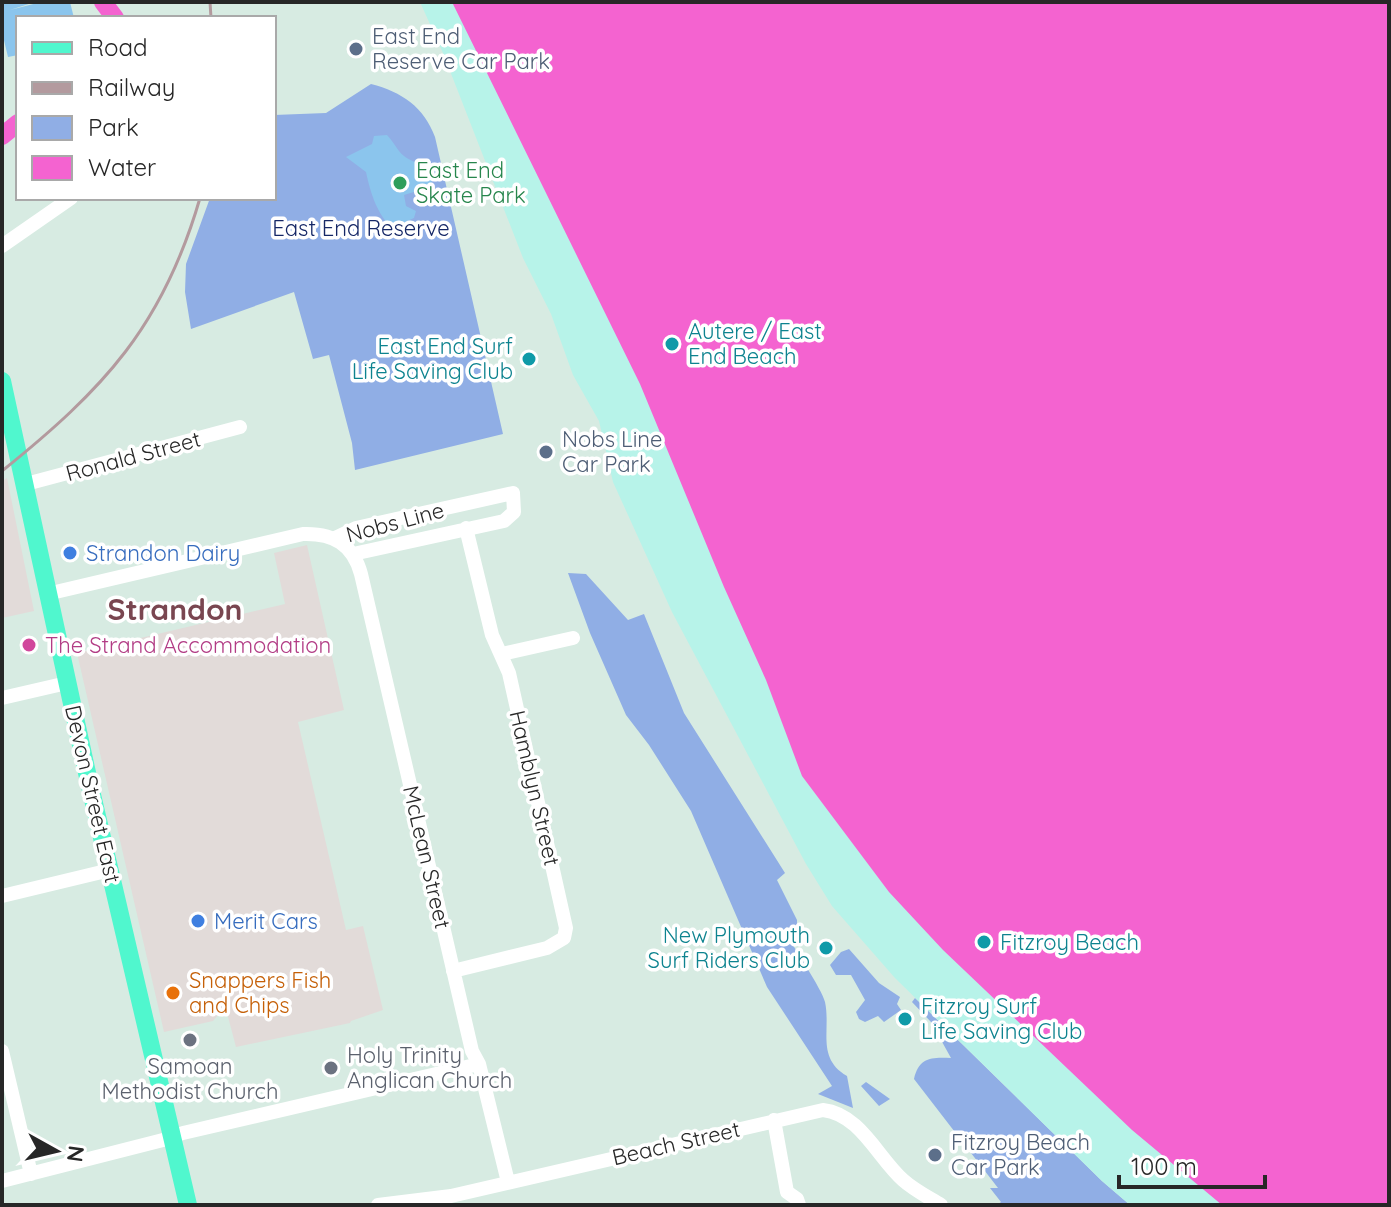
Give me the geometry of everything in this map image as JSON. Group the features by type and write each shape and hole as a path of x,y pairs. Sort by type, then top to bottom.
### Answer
{"main road":[{"name":"Devon Street East","path":"2,381 67,683 188,1205"}],"street":[{"path":"2,246 68,200"},
{"name":"Ronald Street","path":"26,484 240,427"},
{"name":"Nobs Line","path":"47,594 295,536 315,534 335,538 356,528 513,493 516,506 504,521 353,554"},
{"name":"Hamblyn Street","path":"453,971 547,948 564,938 566,928 509,673 483,605 466,528"},
{"path":"335,538 353,554"},
{"name":"McLean Street","path":"353,554 361,574 472,1051 479,1064 508,1182"},
{"path":"502,654 573,638"},
{"path":"2,698 67,683"},
{"path":"2,896 110,870"},
{"path":"2,1051 31,1174"},
{"path":"2,1181 479,1064"},
{"name":"Beach Street","path":"378,1205 421,1203 823,1110 841,1114 903,1180 941,1205"},
{"path":"774,1120 787,1192 797,1199 799,1205"}],"shaded area":[{"path":"2,2 35,2 10,10 41,2 70,2 74,16 16,16 16,55 8,57 2,32"},
{"name":"East End Skate Park","path":"387,135 403,155 426,170 432,182 430,187 404,195 406,206 416,211 414,218 403,223 402,230 395,232 376,204 366,172 346,157 372,144 374,136"},
{"path":"7,478 34,611 2,618 2,481"},
{"path":"307,545 344,710 298,722 346,930 363,926 383,1010 350,1023 236,1047 227,1013 219,1014 213,1021 164,1032 77,653 285,604 274,553"}],"green space":[{"name":"East End Reserve","path":"371,84 402,96 418,109 430,126 503,434 355,470 352,443 329,355 313,359 294,292 191,329 185,292 186,264 209,200 276,200 276,115 326,113"},
{"path":"568,573 586,574 628,620 644,614 684,713 785,873 777,880 797,920 797,931 791,933 787,927 784,930 823,996 828,1052 837,1069 847,1076 853,1108 818,1094 832,1086 767,987 691,811 626,715"},
{"path":"849,949 879,983 900,997 897,1004 901,1010 884,1022 878,1016 865,1022 859,1019 856,1012 865,1000 851,975 836,975 830,965 841,952"},
{"path":"915,998 1130,1205 997,1205 1001,1202 990,1188 998,1188 914,1079 923,1062 951,1058 931,1022 912,1002"},
{"path":"866,1082 890,1099 879,1106 861,1086"}],"sand":[{"path":"420,2 634,2 1389,1205 1130,1205 895,978 832,906 806,864 672,612 613,482 599,421 573,375 551,314 523,258"}],"water":[{"path":"452,2 1389,2 1389,1205 1222,1205 1132,1130 943,950 889,892 802,776 766,680 640,384"}],"waterway":[{"path":"103,2 114,16"},
{"path":"2,136 16,125"}],"railway":[{"path":"210,2 211,16"},
{"path":"2,471 71,412 125,352 168,283 199,200"}],"place":[{"name":"East End Reserve Car Park","path":"356,49"},
{"name":"East End Skate Park","path":"400,183"},
{"name":"Autere / East End Beach","path":"672,344"},
{"name":"East End Surf Life Saving Club","path":"529,359"},
{"name":"Nobs Line Car Park","path":"546,452"},
{"name":"Strandon Dairy","path":"70,553"},
{"name":"The Strand Accommodation","path":"29,645"},
{"name":"Merit Cars","path":"198,921"},
{"name":"Fitzroy Beach","path":"984,942"},
{"name":"New Plymouth Surf Riders Club","path":"826,948"},
{"name":"Snappers Fish and Chips","path":"173,993"},
{"name":"Fitzroy Surf Life Saving Club","path":"905,1019"},
{"name":"Samoan Methodist Church","path":"190,1040"},
{"name":"Holy Trinity Anglican Church","path":"331,1068"},
{"name":"Fitzroy Beach Car Park","path":"935,1155"}],"district":[{"name":"Strandon","path":"175,610"}]}
